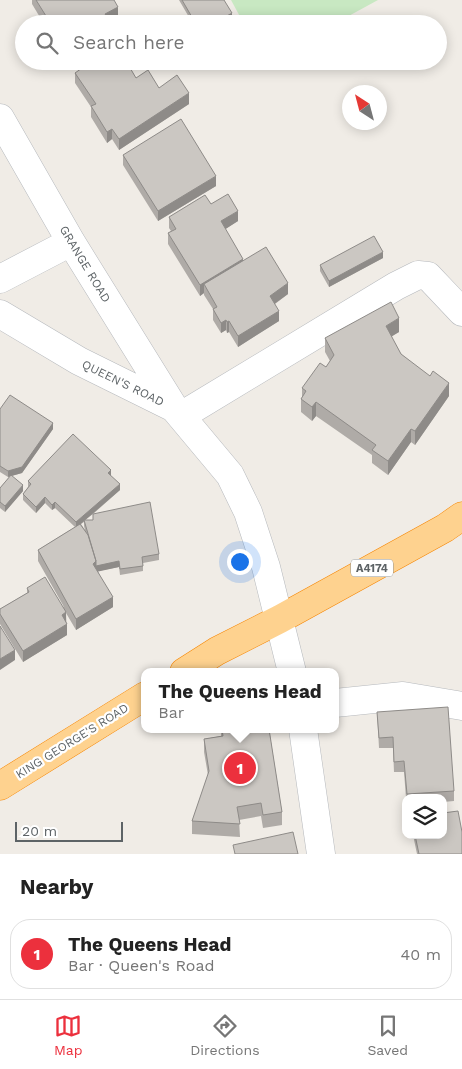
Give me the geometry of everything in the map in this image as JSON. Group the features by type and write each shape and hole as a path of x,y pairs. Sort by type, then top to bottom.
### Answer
{"highway":[{"name":"A4174","path":"190,668 217,651 280,619 445,528 462,516"},
{"name":"KING GEORGE'S ROAD","path":"0,786 141,698"}],"street":[{"name":"GRANGE ROAD","path":"0,118 71,242 177,412"},
{"path":"0,279 71,242"},
{"path":"177,412 418,275 428,276 462,312"},
{"name":"QUEEN'S ROAD","path":"0,314 79,361 177,412 230,475 248,512 266,567 291,668"},
{"path":"339,704 403,696 462,706"},
{"path":"304,733 321,854"}],"green space":[{"path":"231,0 378,0 350,15 239,15"}],"building":[{"path":"36,0 114,0 118,7 106,15 45,15"},
{"path":"182,0 224,0 232,13 229,15 191,15"},
{"path":"79,70 131,70 136,78 148,70 159,88 177,75 189,93 119,139 112,129 107,132 91,106 96,104 75,73"},
{"path":"181,119 216,176 158,211 123,155"},
{"path":"228,194 238,211 221,221 243,259 200,285 168,233 176,229 169,217 205,195 211,204"},
{"path":"374,236 383,252 329,281 320,265"},
{"path":"266,247 288,283 270,296 279,311 238,336 229,321 227,322 226,320 221,323 213,309 217,307 204,284"},
{"path":"391,302 399,318 386,326 401,354 430,376 433,371 449,383 415,431 411,429 388,461 372,450 376,445 316,402 312,407 301,399 306,391 302,388 320,363 326,367 334,355 325,338"},
{"path":"10,395 53,423 22,467 8,471 0,466 0,409"},
{"path":"73,434 111,470 108,473 120,484 76,522 55,502 52,505 45,497 36,507 23,494 31,484 28,481"},
{"path":"11,475 23,485 5,506 0,502 0,488"},
{"path":"150,502 159,554 142,557 143,566 120,569 119,561 96,566 84,520 93,520 93,514"},
{"path":"80,524 88,535 96,561 93,564 113,597 76,619 38,550"},
{"path":"45,577 66,612 62,615 67,624 23,651 0,614 0,609 29,592 27,588"},
{"path":"0,626 15,650 0,659"},
{"path":"448,707 454,791 407,794 404,761 394,762 393,737 379,738 377,712"},
{"path":"223,733 270,733 282,812 263,815 261,803 237,807 240,824 192,821 209,771 204,739 223,736"},
{"path":"458,811 462,832 462,854 419,854 416,839 447,839 447,812"},
{"path":"293,832 298,854 235,854 233,845"}],"place":[{"name":"The Queens Head","path":"240,768"}]}
